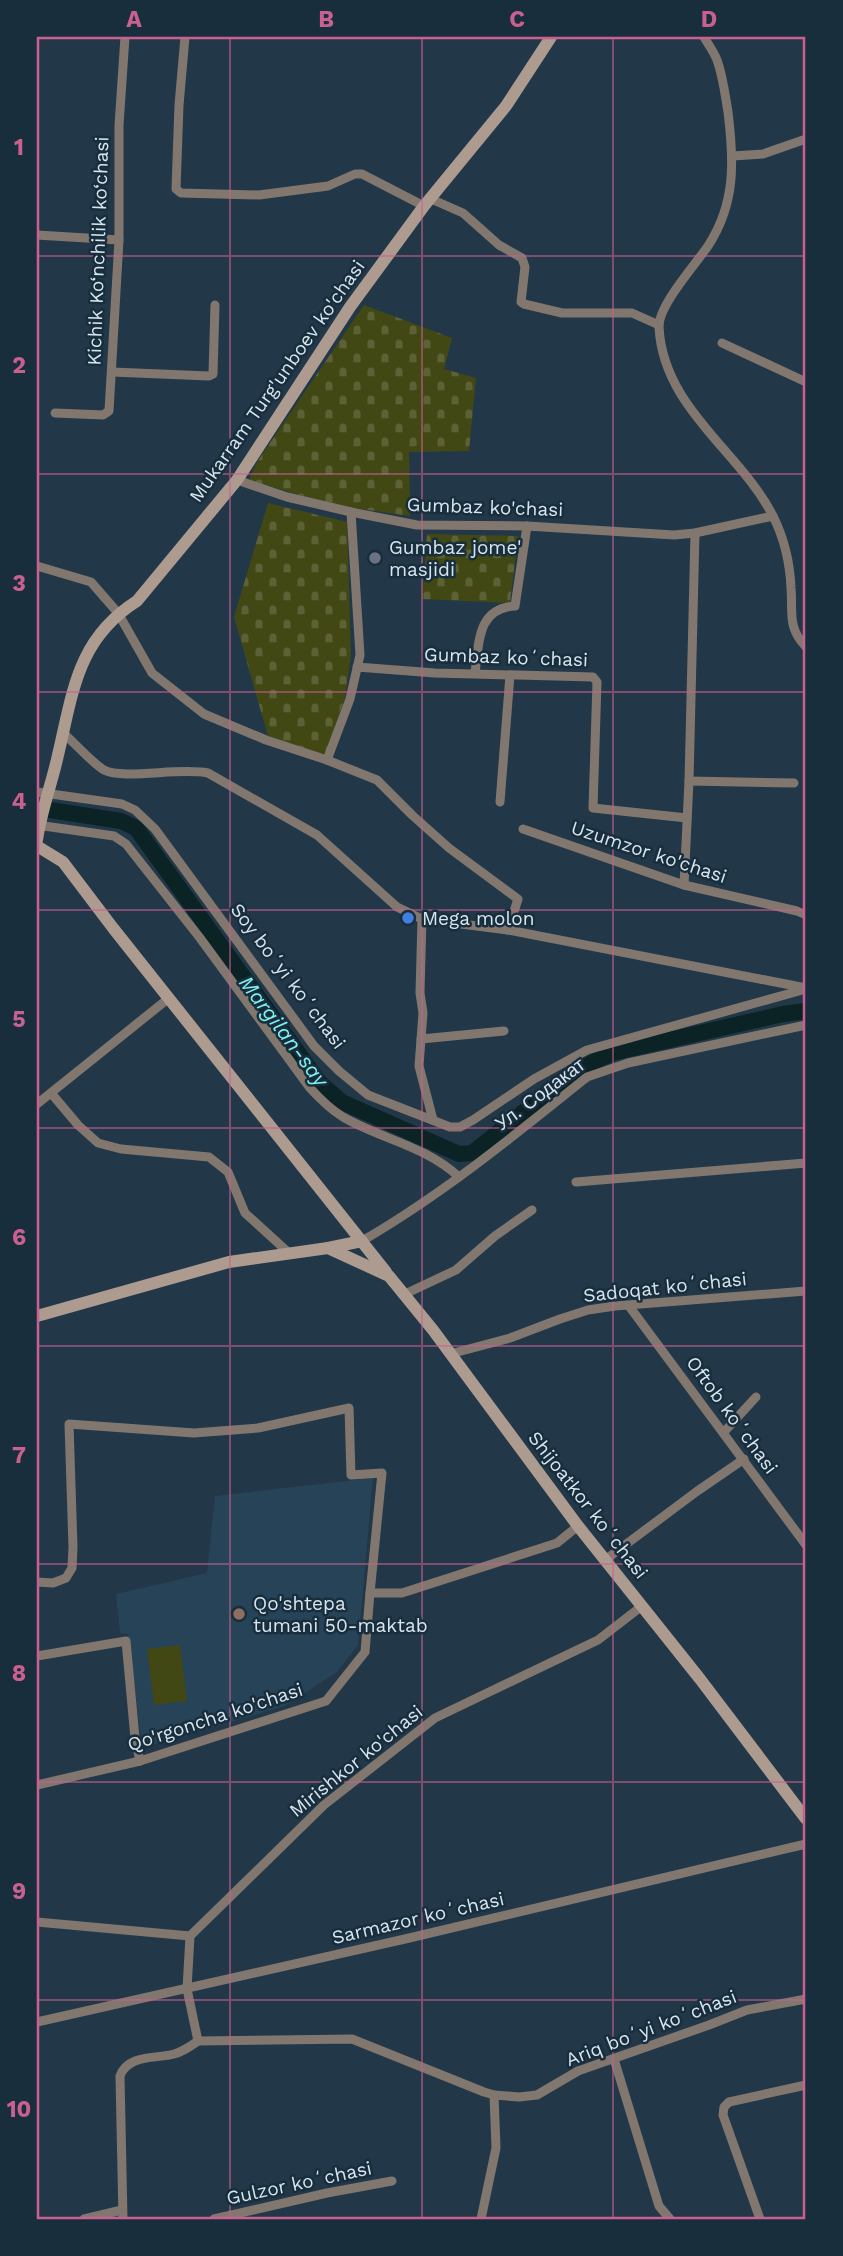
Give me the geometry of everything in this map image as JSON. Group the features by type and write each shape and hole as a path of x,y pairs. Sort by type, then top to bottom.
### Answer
{"street":[{"name":"Kichik Ko‘nchilik ko‘chasi","path":"55,413 103,415 109,411 119,240 119,125 125,37"},
{"path":"185,37 175,184 181,193 259,195 328,186 355,174 362,174 428,202 463,213 499,245 522,258 525,267 521,302 524,304 562,313 632,313 659,325"},
{"name":"Mukarram Turg'unboev ko'chasi","path":"37,840 42,793 63,733 82,662 93,642 118,613 137,601 237,480 350,307 428,202 506,106 551,37"},
{"path":"704,37 717,60 726,96 733,156 729,198 709,243 668,302 659,325 667,364 685,403 773,516 785,548 791,588 792,625 797,638 806,647"},
{"path":"733,156 763,154 806,139"},
{"path":"37,235 119,240"},
{"path":"112,372 213,374 215,305"},
{"path":"722,343 806,382"},
{"name":"Gumbaz ko'chasi","path":"237,480 287,497 417,525 527,526 674,535 773,516"},
{"path":"327,761 350,699 360,654 351,512"},
{"path":"475,673 486,622 498,609 515,606 527,526"},
{"path":"684,885 695,533"},
{"path":"37,566 91,582 118,613 152,673 204,714 266,740 377,780 449,848 518,899 508,930"},
{"name":"Gumbaz koʻchasi","path":"357,667 435,673 591,676 596,679 593,808 687,817"},
{"path":"500,802 510,675"},
{"name":"Soy boʻyi koʻchasi","path":"63,733 105,771 121,774 195,770 208,773 317,835 397,907 422,919 508,930 806,988"},
{"path":"689,781 794,783"},
{"name":"Soy boʻyi koʻchasi","path":"42,793 122,804 135,810 155,829 187,871 314,1046 368,1096 450,1127 460,1127 473,1121 534,1079 587,1050 806,988"},
{"path":"38,825 114,836 126,844 208,948 323,1103 356,1123 433,1157 459,1177"},
{"name":"Uzumzor ko'chasi","path":"523,829 684,885 806,915"},
{"path":"37,846 63,862 389,1276"},
{"path":"422,919 420,993 424,1013 419,1066 433,1120"},
{"path":"37,1104 169,998"},
{"name":"Ул. Содакат","path":"362,1241 403,1218 459,1177 586,1077 628,1063 806,1025"},
{"path":"421,1039 504,1031"},
{"path":"51,1093 78,1125 98,1143 121,1149 209,1157 228,1172 245,1213 289,1254"},
{"path":"576,1182 806,1163"},
{"path":"405,1294 456,1270 495,1236 532,1210"},
{"path":"37,1316 229,1262 362,1241"},
{"name":"Shijoatkor koʻchasi","path":"323,1249 389,1276 405,1294 578,1526 806,1819"},
{"name":"Sadoqat koʻchasi","path":"450,1353 509,1338 588,1310 806,1291"},
{"name":"Oftob koʻchasi","path":"629,1306 806,1545"},
{"path":"724,1432 756,1397"},
{"name":"Qo'rgoncha ko'chasi","path":"37,1582 53,1583 66,1578 72,1568 69,1424 194,1433 258,1428 349,1408 351,1475 382,1473 365,1652 326,1701 140,1761 37,1785"},
{"path":"605,1560 695,1492 744,1459"},
{"path":"370,1593 402,1593 557,1543 578,1526"},
{"name":"Mirishkor ko'chasi","path":"190,1937 324,1805 435,1718 598,1640 642,1606"},
{"path":"37,1656 126,1642 135,1738 140,1761"},
{"name":"Sarmazor koʻchasi","path":"37,2022 806,1844"},
{"path":"37,1922 190,1937 187,1989 198,2041 176,2054 143,2058 127,2065 122,2071 122,2215 84,2219"},
{"name":"Ariq boʻyi koʻchasi","path":"198,2041 352,2039 494,2095 519,2097 537,2095 578,2071 747,2010 806,1999"},
{"path":"614,2059 659,2206 670,2219"},
{"path":"760,2219 723,2115 724,2107 729,2102 806,2085"},
{"path":"481,2219 496,2148 494,2095"},
{"name":"Gulzor koʻchasi","path":"214,2219 392,2181"}],"shaded area":[{"name":"Qo'shtepa tumani 50-maktab","path":"373,1478 358,1645 337,1672 285,1706 142,1748 128,1634 120,1633 116,1594 207,1573 215,1496"}],"green space":[{"path":"364,305 452,338 444,369 476,378 469,451 409,452 410,516 333,505 249,480 257,462"},
{"path":"268,503 347,522 351,655 345,698 324,757 268,736 234,617"},
{"path":"427,534 518,536 510,603 422,599"},
{"path":"180,1645 187,1701 154,1705 147,1649"}],"waterway":[{"name":"Margilan-say","path":"37,808 121,821 136,828 320,1083 342,1102 459,1154 472,1153 574,1072 612,1053 806,1011"}],"place":[{"name":"Gumbaz jome' masjidi","path":"375,558"},
{"name":"Mega molon","path":"408,918"},
{"name":"Qo'shtepa tumani 50-maktab","path":"239,1614"}]}
